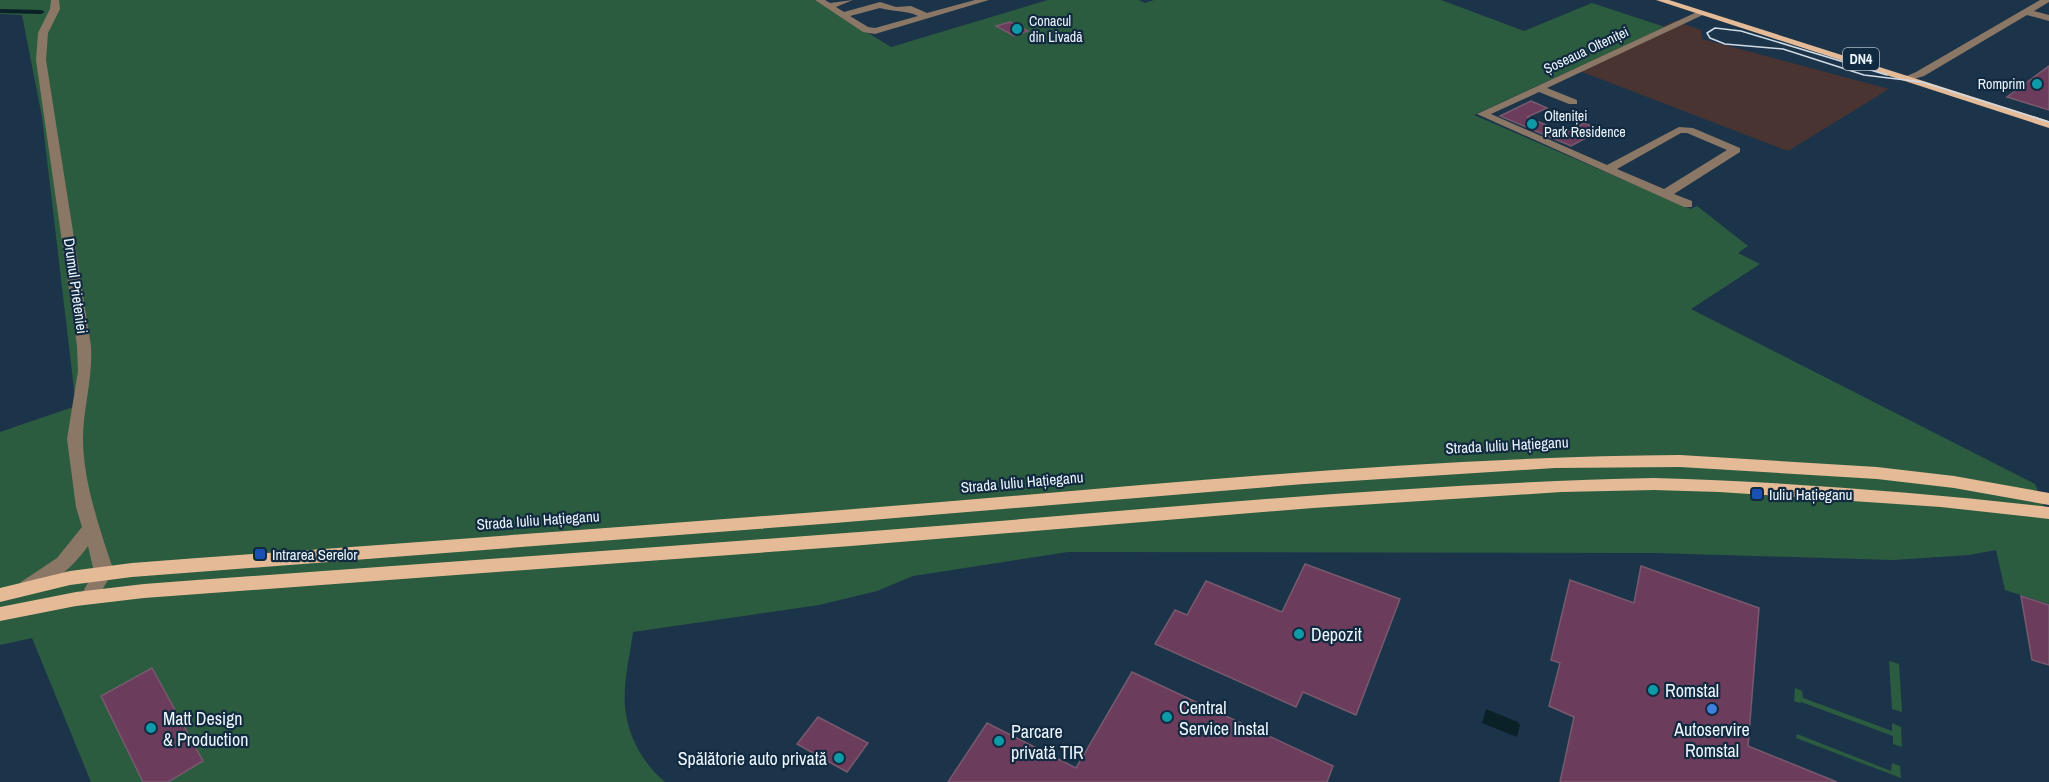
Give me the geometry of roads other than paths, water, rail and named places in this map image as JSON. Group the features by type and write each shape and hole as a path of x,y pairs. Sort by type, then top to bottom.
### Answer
{"main road":[{"name":"DN4","path":"1660,0 1912,77"},
{"name":"DN4","path":"1673,0 1961,93 2049,125"},
{"name":"DN4","path":"1961,93 2049,117"},
{"name":"Strada Iuliu Hațieganu","path":"0,595 103,573 1393,471 1593,461 1713,463 1877,473 1954,482 2049,499"},
{"path":"1877,473 1892,497"},
{"path":"0,614 89,597 1415,495 1605,485 1719,486 1892,497 2019,508 2049,513"},
{"path":"1129,493 1135,517"}],"street":[{"name":"Drumul Prieteniei","path":"54,0 55,9 43,33 41,60 84,346 85,371 75,439 81,495 103,573"},
{"path":"819,0 866,30 875,31 985,0"},
{"path":"829,6 849,0"},
{"path":"1912,77 2046,0"},
{"path":"844,15 880,5 895,10 911,9 927,17"},
{"path":"2027,12 2049,18"},
{"name":"Șoseaua Olteniței","path":"1608,169 1482,114 1702,13"},
{"path":"1539,88 1573,102"},
{"path":"1608,169 1679,130 1689,130 1736,150 1665,194"},
{"path":"1608,169 1688,204"},
{"path":"25,588 65,562 90,529"},
{"path":"89,597 103,573"}],"waterway":[{"path":"0,11 41,12"}],"tram line":[{"path":"1887,75 1741,31 1715,28 1707,33 1710,38 1725,44 1783,49 1864,75 1922,82 2049,122"}],"place":[{"name":"Conacul din Livadă","path":"1017,29"},
{"name":"Romprim","path":"2037,84"},
{"name":"Olteniței Park Residence","path":"1532,124"},
{"name":"Iuliu Hațieganu","path":"1757,494"},
{"name":"Intrarea Serelor","path":"260,554"},
{"name":"Depozit","path":"1299,634"},
{"name":"Romstal","path":"1653,690"},
{"name":"Autoservire Romstal","path":"1712,709"},
{"name":"Central Service Instal","path":"1167,717"},
{"name":"Matt Design & Production","path":"151,728"},
{"name":"Parcare privată TIR","path":"999,741"},
{"name":"Spălătorie auto privată","path":"839,758"}]}
